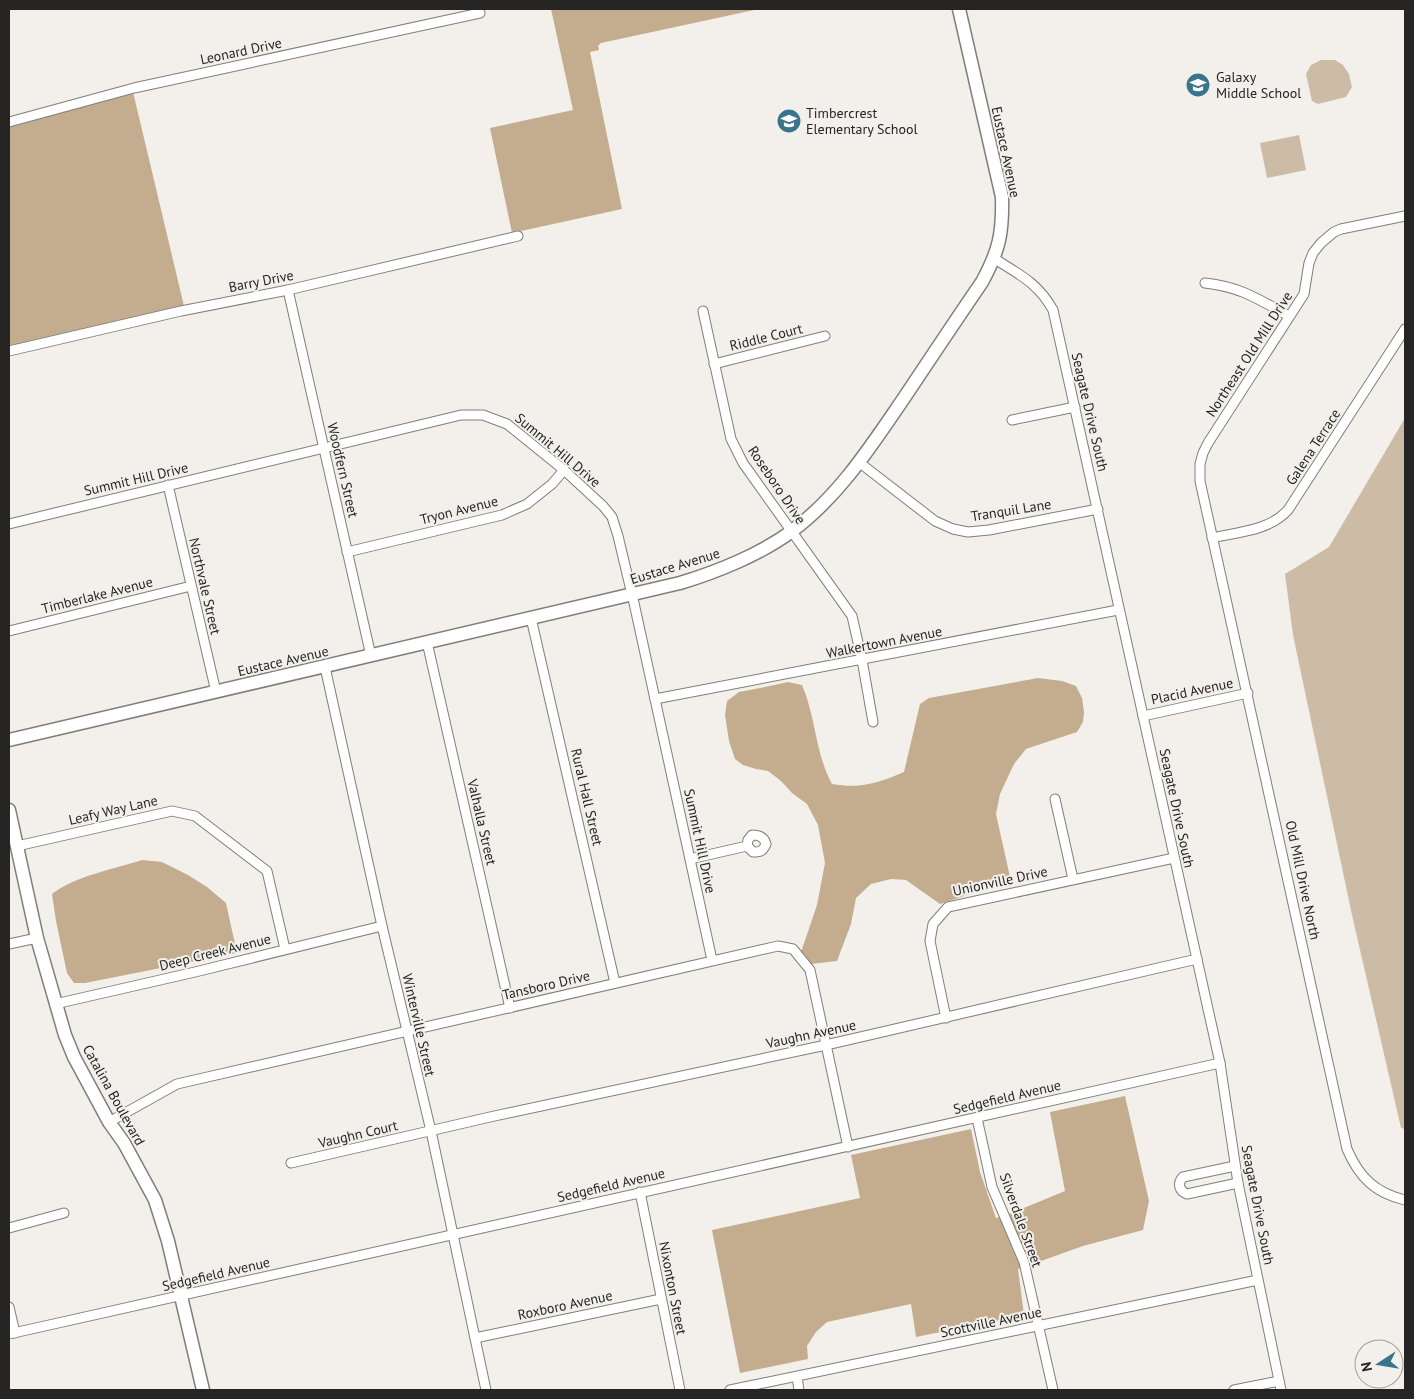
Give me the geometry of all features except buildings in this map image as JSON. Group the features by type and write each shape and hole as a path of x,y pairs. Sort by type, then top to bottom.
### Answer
{"street":[{"name":"Eustace Avenue","path":"9,740 680,583 722,569 750,556 792,531 826,502 860,463 982,282 995,259 1000,238 1002,197 959,9"},
{"name":"Leonard Drive","path":"9,122 134,88 480,13"},
{"name":"Northeast Old Mill Drive","path":"1212,538 1200,481 1200,464 1203,453 1288,316 1304,294 1309,264 1313,253 1320,243 1342,229 1405,216"},
{"name":"Barry Drive","path":"9,351 181,311 288,290 518,236"},
{"name":"Seagate Drive South","path":"995,259 1034,286 1044,295 1053,310 1220,1063 1238,1183 1280,1386"},
{"path":"1205,283 1230,286 1250,294 1288,316"},
{"name":"Woodfern Street","path":"288,290 371,656"},
{"name":"Roseboro Drive","path":"703,311 731,439 743,463 852,616 873,722"},
{"name":"Galena Terrace","path":"1212,538 1265,526 1277,520 1288,510 1405,329"},
{"name":"Riddle Court","path":"714,364 825,336"},
{"path":"1012,420 1075,407"},
{"name":"Summit Hill Drive","path":"9,524 461,415 483,415 507,424 564,470 604,506 612,517 632,595 712,960"},
{"name":"Tranquil Lane","path":"860,463 935,521 953,529 968,532 989,530 1098,509"},
{"name":"Tryon Avenue","path":"347,552 502,515 527,504 552,484 564,470"},
{"name":"Northvale Street","path":"168,486 216,692"},
{"name":"Old Mill Drive North","path":"1212,538 1248,693 1347,1149 1354,1164 1371,1184 1385,1194 1405,1200"},
{"name":"Timberlake Avenue","path":"9,631 191,586"},
{"name":"Walkertown Avenue","path":"655,699 1118,610"},
{"name":"Rural Hall Street","path":"531,618 615,982"},
{"name":"Valhalla Street","path":"427,642 510,1008"},
{"name":"Winterville Street","path":"325,667 382,926 431,1131 486,1390"},
{"name":"Placid Avenue","path":"1143,716 1248,693"},
{"path":"1055,800 1073,879"},
{"name":"Catalina Boulevard","path":"9,810 37,938 64,1035 109,1122 124,1143 155,1200 168,1241 203,1390"},
{"name":"Leafy Way Lane","path":"17,846 172,811 195,816 267,871 285,949"},
{"path":"690,859 746,846"},
{"name":"Unionville Drive","path":"946,1018 930,941 933,924 948,906 1174,858"},
{"name":"Deep Creek Avenue","path":"54,1004 382,926"},
{"path":"9,944 37,938"},
{"name":"Tansboro Drive","path":"109,1122 177,1084 778,946 793,949 810,970 848,1147"},
{"name":"Vaughn Avenue","path":"431,1131 826,1045 1197,959"},
{"name":"Sedgefield Avenue","path":"12,1334 1220,1063"},
{"name":"Silverdale Street","path":"977,1118 992,1187 1024,1262 1053,1390"},
{"name":"Vaughn Court","path":"291,1164 431,1131"},
{"path":"1235,1166 1183,1177 1180,1180 1179,1187 1187,1194 1238,1183"},
{"name":"Nixonton Street","path":"640,1192 680,1390"},
{"path":"9,1228 64,1213"},
{"name":"Scottville Avenue","path":"730,1390 1258,1280"},
{"name":"Roxboro Avenue","path":"475,1338 661,1299"},
{"path":"9,1307 12,1334"},
{"path":"797,1376 799,1390"},
{"path":"1234,1390 1280,1386"}],"shaded area":[{"path":"551,9 759,9 601,43 598,46 599,50 590,52 622,209 512,233 490,128 573,110"},
{"path":"1321,60 1335,60 1343,65 1349,74 1352,87 1346,97 1318,104 1312,101 1306,74 1311,65"},
{"path":"133,92 184,306 9,347 9,126"},
{"path":"1299,135 1306,170 1267,178 1260,143"},
{"path":"1405,418 1405,1129 1401,1128 1352,915 1293,635 1285,574 1329,547"},
{"path":"1038,678 1062,681 1076,686 1082,698 1083,722 1077,732 1026,749 1014,764 1000,794 996,814 1010,877 1006,882 940,904 906,880 891,879 871,884 856,898 851,924 837,961 811,964 801,952 817,905 825,863 818,825 807,804 792,793 781,781 768,771 743,765 735,759 729,741 725,715 727,701 739,692 788,682 802,685 807,697 826,772 832,784 852,786 877,782 904,772 920,704 929,698"},
{"path":"142,860 162,862 188,875 207,887 226,903 237,953 85,983 74,983 67,973 52,894 72,882"},
{"path":"1125,1096 1149,1201 1143,1230 1083,1246 1030,1265 1009,1214 1065,1191 1050,1112"},
{"path":"971,1129 980,1172 996,1218 1000,1217 1020,1263 1021,1268 1018,1269 1024,1315 916,1337 911,1304 827,1322 816,1332 807,1346 808,1359 740,1373 712,1230 860,1198 851,1155"}],"place":[{"name":"Galaxy Middle School","path":"1198,85"},
{"name":"Timbercrest Elementary School","path":"789,121"}]}
